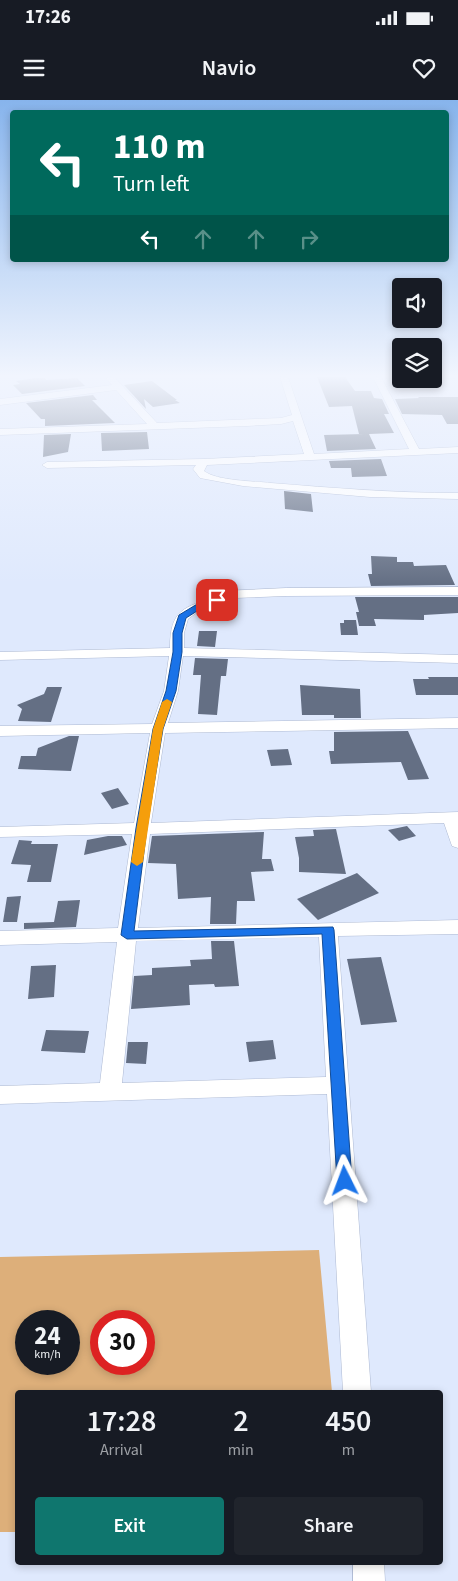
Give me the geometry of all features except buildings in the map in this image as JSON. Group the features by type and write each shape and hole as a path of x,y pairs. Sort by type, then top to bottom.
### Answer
{"street":[{"path":"306,446 310,458"},
{"path":"413,446 416,452"},
{"path":"47,466 310,458 458,450"},
{"path":"204,462 198,469 204,476 247,484 331,493 388,496 458,496"},
{"path":"211,595 286,592 458,591"},
{"path":"110,1092 127,935 142,828 158,729 171,691 177,652 177,633 182,617 202,604 232,594"},
{"path":"0,656 177,652 458,659"},
{"path":"0,731 458,723"},
{"path":"0,832 277,825 455,818 458,842"},
{"path":"0,938 458,927"},
{"path":"328,930 358,1390"},
{"path":"0,1095 339,1085"},
{"path":"368,1565 369,1581"}],"shaded area":[{"path":"319,1250 332,1390 15,1390 15,1532 0,1532 0,1257"}],"slow traffic":[{"path":"137,862 158,729 167,702"}],"route":[{"path":"217,600 202,604 182,617 177,633 177,652 171,691 158,729 127,935 328,930 345,1181"}]}
